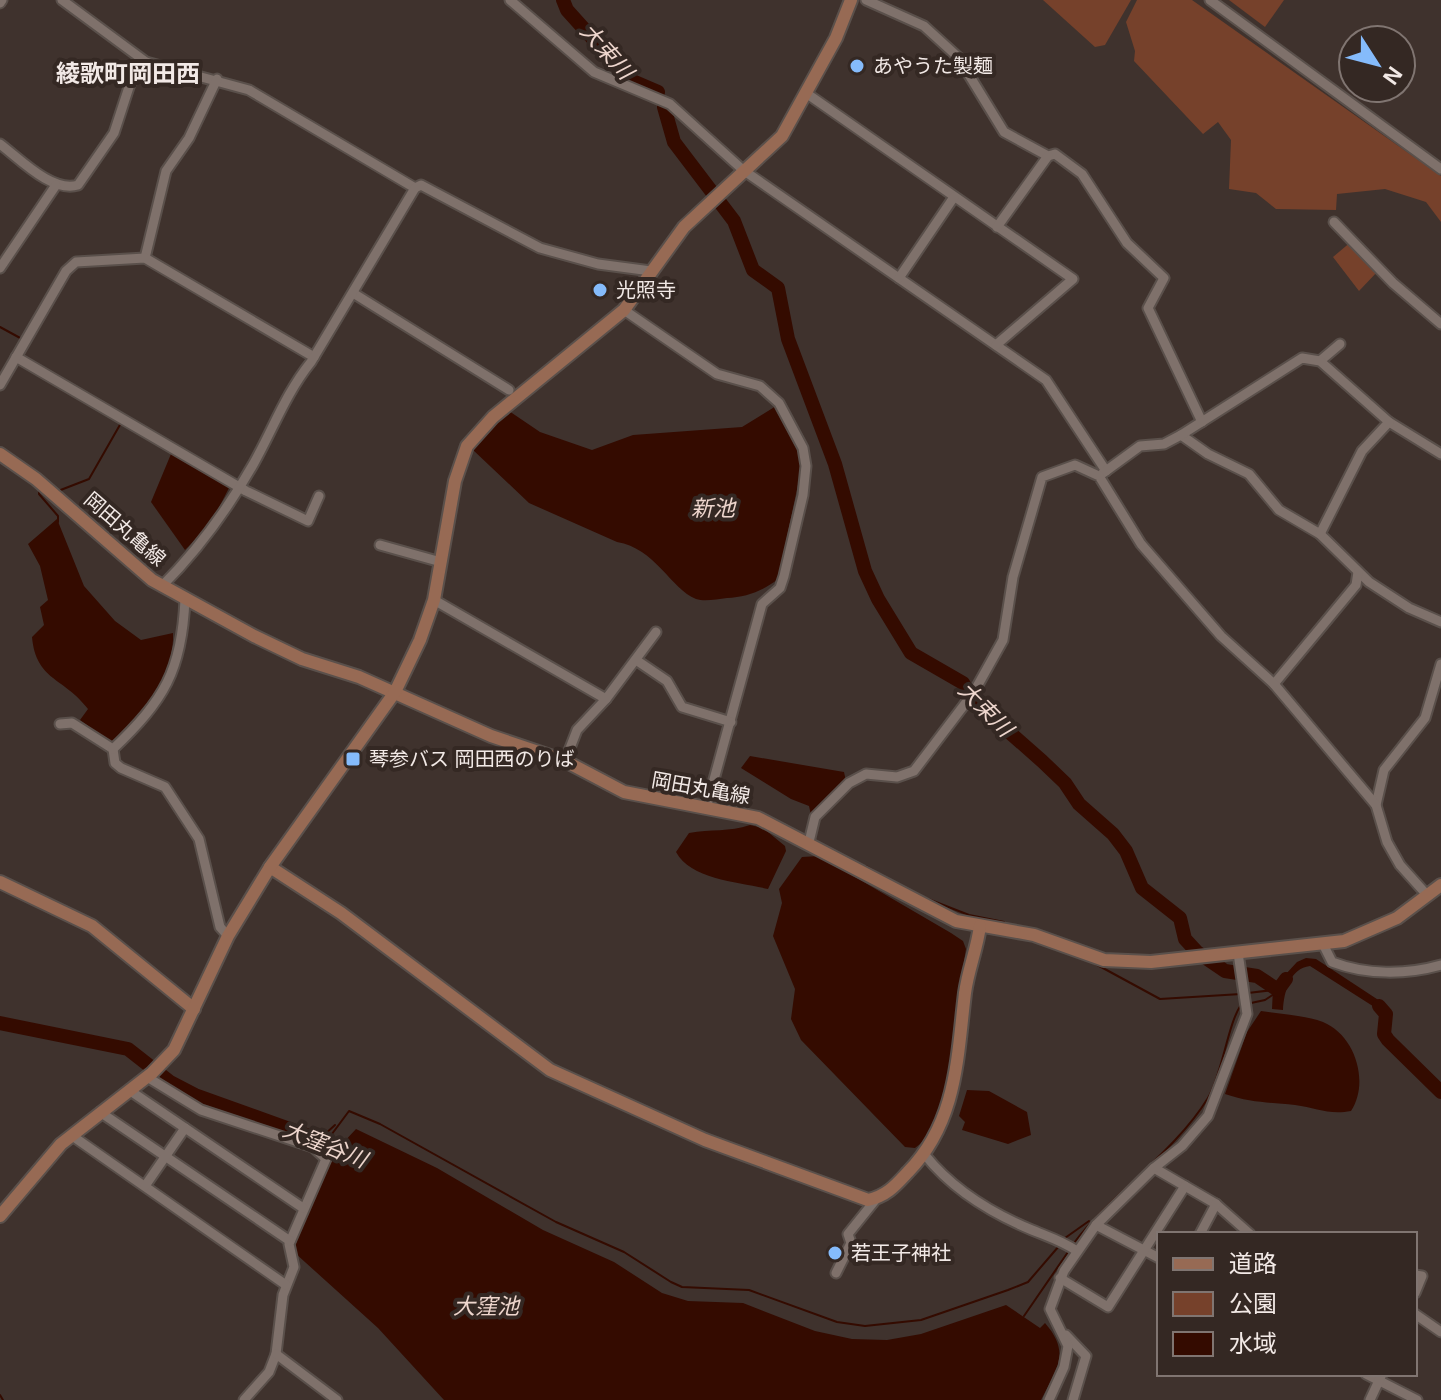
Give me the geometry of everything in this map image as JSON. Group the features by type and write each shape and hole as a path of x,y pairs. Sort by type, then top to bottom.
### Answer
{"street":[{"path":"62,0 146,62 249,90 415,188"},
{"path":"510,0 594,72 670,104 743,170 1046,380 1141,544 1221,636 1274,684 1376,805 1387,842 1400,865 1436,890"},
{"path":"0,1216 71,1135 152,1073 180,1041 228,936 270,867 395,692 420,640 434,600 457,472 467,446 480,428 624,310 684,227 782,136 836,38 851,0"},
{"path":"866,0 924,26 958,57 1004,132 1048,156"},
{"path":"1210,0 1441,169"},
{"path":"0,144 56,185 69,188 78,185 114,133 130,84 146,62"},
{"path":"145,258 166,171 189,138 217,79"},
{"path":"806,93 1073,279 996,345"},
{"path":"997,227 1048,156 1055,154 1082,174 1127,243 1164,278 1148,308 1202,422"},
{"path":"0,268 56,185"},
{"path":"162,586 189,558 239,487 293,384 314,357 415,188 421,185 562,256 651,271"},
{"path":"899,278 954,197"},
{"path":"1334,222 1393,283 1441,324"},
{"path":"0,385 71,264 145,258 314,357"},
{"path":"353,293 509,390"},
{"path":"624,310 717,374 751,382 771,394 803,448 806,466 803,495 784,576 780,588 762,604 707,805"},
{"path":"1320,361 1340,344"},
{"path":"16,357 239,487 308,521 319,496"},
{"path":"1102,473 1140,446 1164,444 1181,435 1302,358 1320,361 1389,422 1441,454"},
{"path":"1320,534 1362,451 1389,422"},
{"path":"1181,435 1208,454 1249,474 1279,510 1320,534 1358,572 1409,608 1441,622"},
{"name":"岡田丸亀線","path":"0,454 20,465 162,586 302,659 395,692 491,736 565,761 641,798 707,805 758,818 809,842 939,915 1034,935 1119,962 1344,941 1378,928 1436,890"},
{"path":"809,842 815,817 849,783 866,774 897,777 914,771 972,695 1003,640 1013,577 1042,477 1075,465 1102,473"},
{"path":"380,545 441,562"},
{"path":"1274,684 1356,585 1358,572"},
{"path":"113,749 146,718 178,659 185,599"},
{"path":"434,600 606,699"},
{"path":"565,761 577,730 606,699 656,632"},
{"path":"636,660 667,681 682,707 731,722"},
{"path":"1376,805 1384,770 1425,718 1441,664"},
{"path":"60,724 72,723 113,749 115,763 121,768 165,787 199,839 220,927 228,936"},
{"path":"270,867 341,913 550,1070 705,1140 858,1199 877,1198 889,1193 925,1155 940,1128 960,1053 965,990 980,926"},
{"path":"0,882 92,926 194,1009"},
{"path":"1323,944 1332,962 1340,965 1400,973 1441,965"},
{"path":"1073,1400 1086,1356 1064,1332 1050,1309 1069,1245 1096,1225 1154,1168 1182,1146 1208,1116 1220,1092 1246,999 1238,953"},
{"path":"152,1073 201,1110 313,1147 326,1159 290,1241 290,1261 294,1267 286,1285 276,1354 269,1372 244,1400"},
{"path":"129,1090 303,1208"},
{"path":"100,1112 290,1241"},
{"path":"145,1186 185,1128"},
{"path":"71,1135 286,1285"},
{"path":"925,1155 956,1189 1018,1224 1069,1245"},
{"path":"1154,1168 1216,1204 1248,1232"},
{"path":"1060,1278 1108,1307 1185,1186"},
{"path":"836,1273 851,1243 848,1234 877,1198"},
{"path":"1201,1232 1216,1204"},
{"path":"1096,1225 1157,1257"},
{"path":"1417,1315 1441,1332"},
{"path":"1049,1400 1067,1356 1064,1332"},
{"path":"276,1354 337,1400"},
{"path":"1370,1400 1381,1378 1417,1400"}],"green space":[{"path":"1043,0 1131,0 1105,45 1095,47"},
{"path":"1137,0 1192,0 1441,176 1441,222 1426,202 1385,189 1337,194 1336,210 1276,209 1256,193 1229,189 1231,140 1218,122 1203,134 1134,61 1135,51 1126,22"},
{"path":"1229,0 1284,0 1265,27"},
{"path":"1352,241 1378,271 1359,291 1333,257"}],"water":[{"name":"新池","path":"776,406 801,455 800,475 778,579 748,595 734,597 703,600 687,594 642,552 529,503 472,449 509,411 540,432 592,450 633,435 742,427"},
{"path":"171,454 230,486 211,523 185,550 151,502"},
{"path":"57,519 84,586 115,621 141,640 173,633 169,664 155,695 134,722 110,742 80,720 88,709 45,671 35,651 32,637 44,625 40,607 48,600 40,566 28,544"},
{"path":"750,756 844,772 846,781 811,815 809,806 791,799 741,768"},
{"path":"750,825 763,828 785,846 786,851 768,889 704,874 693,869 676,852 689,833"},
{"path":"819,856 951,933 963,941 966,949 947,1085 929,1133 915,1148 905,1147 801,1040 791,1019 795,989 773,936 782,903 779,889 802,857"},
{"path":"1306,958 1316,959 1386,1005 1390,1020 1383,1019 1379,1010 1310,966 1293,976 1283,1010 1272,1009 1273,988 1297,962"},
{"path":"1261,1011 1323,1022 1344,1037 1356,1060 1359,1074 1357,1099 1351,1111 1329,1112 1225,1094 1247,1032"},
{"path":"967,1090 989,1091 1027,1112 1031,1135 1008,1144 962,1130 965,1122 959,1116"},
{"name":"大窪池","path":"356,1129 437,1168 543,1230 614,1262 662,1293 688,1301 743,1303 815,1331 852,1339 887,1340 921,1334 1006,1305 1040,1328 1045,1323 1058,1343 1059,1361 1041,1400 444,1400 378,1328 295,1253 293,1243 332,1155 325,1149 332,1140 342,1144"}],"waterway":[{"name":"大束川","path":"563,0 567,10 630,80 658,92"},
{"name":"大束川","path":"664,107 674,142 734,221 753,270 778,288 788,339 835,464 865,571 911,653 963,683 973,700 1065,783 1079,804 1113,834 1126,851 1142,888 1180,918 1185,939 1197,952 1225,971 1257,976 1278,990 1286,979"},
{"path":"0,327 22,339"},
{"path":"58,491 89,479 121,423 131,429"},
{"path":"40,487 39,494 58,516 58,522"},
{"path":"866,866 885,877"},
{"path":"923,897 969,915 1004,922"},
{"path":"1090,961 1160,999 1241,994"},
{"path":"1248,993 1273,990"},
{"path":"1251,1003 1274,994"},
{"path":"1074,1243 1194,1118 1213,1088 1232,1024 1241,1005"},
{"name":"大束川","path":"1379,1006 1386,1014 1384,1034 1388,1040 1441,1092"},
{"name":"大窪谷川","path":"0,1023 128,1049 170,1082 195,1095 348,1150"},
{"path":"326,1142 349,1111 380,1124 556,1222 624,1252 682,1287 749,1290 837,1322 865,1326 921,1320 1028,1282 1059,1246"},
{"path":"325,1141 324,1135 335,1125"},
{"path":"1065,1238 1089,1221"},
{"path":"1024,1316 1068,1252"},
{"path":"0,1395 3,1400"}],"place":[{"name":"あやうた製麺","path":"857,66"},
{"name":"光照寺","path":"600,290"},
{"name":"琴参バス 岡田西のりば","path":"353,759"},
{"name":"若王子神社","path":"835,1253"}],"district":[{"name":"綾歌町岡田西","path":"128,74"}]}
